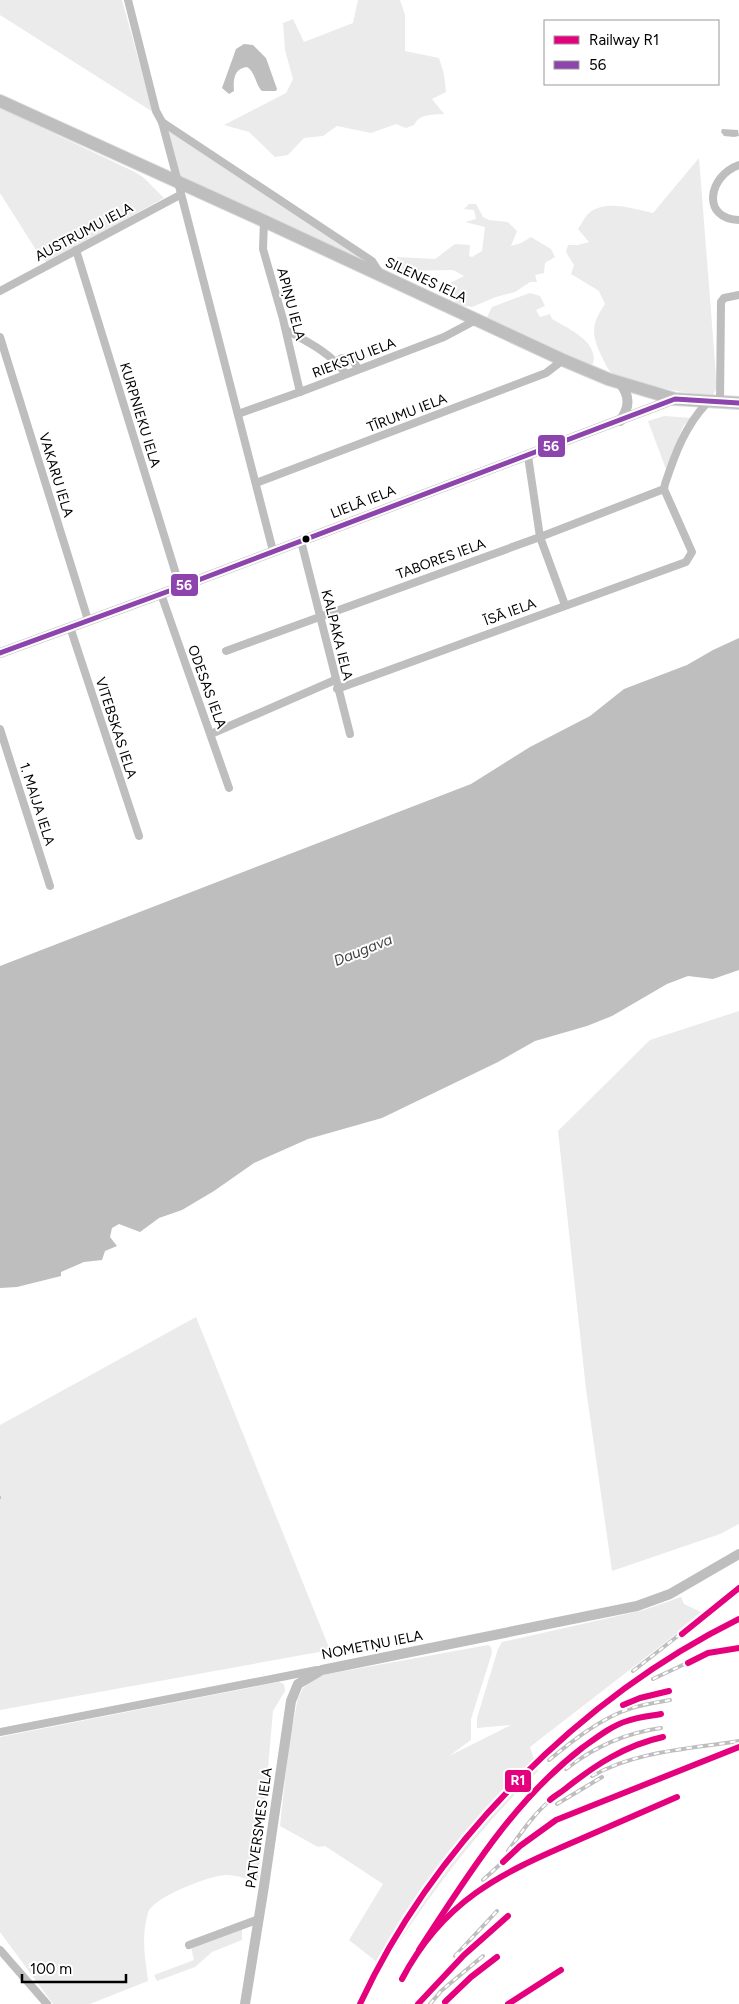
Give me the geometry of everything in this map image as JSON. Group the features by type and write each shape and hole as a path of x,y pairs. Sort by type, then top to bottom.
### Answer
{"main road":[{"name":"SILENES IELA","path":"0,102 175,185 264,221 563,360 620,383 675,399"},
{"name":"LIELĀ IELA","path":"675,399 714,403 739,403"}],"street":[{"path":"128,0 156,111 162,122 175,185 238,414 273,551"},
{"path":"162,122 372,261 384,278"},
{"path":"739,164 730,168 720,177 712,194 719,213 729,220 739,220"},
{"name":"AUSTRUMU IELA","path":"0,291 76,250 175,185"},
{"name":"APIŅU IELA","path":"264,221 264,249 286,330 300,392"},
{"name":"KURPNIEKU IELA","path":"76,250 180,587"},
{"path":"664,489 677,448 698,413 714,403 721,302 724,298 739,295"},
{"name":"RIEKSTU IELA","path":"238,414 444,337 476,320"},
{"path":"286,330 314,344 336,362 346,374"},
{"name":"VAKARU IELA","path":"0,337 88,620"},
{"path":"336,362 342,358 353,360 358,369"},
{"name":"TĪRUMU IELA","path":"256,482 546,374 563,360"},
{"path":"0,371 10,368"},
{"path":"620,383 625,389 629,401 626,412 620,421"},
{"name":"LIELĀ IELA","path":"0,653 180,587 675,399"},
{"path":"528,456 540,537 565,606"},
{"name":"TABORES IELA","path":"226,651 540,537 664,489"},
{"name":"ĪSĀ IELA","path":"337,689 686,562 692,552 664,489"},
{"name":"KALPAKA IELA","path":"301,541 337,689 350,734"},
{"name":"ODESAS IELA","path":"161,594 229,788"},
{"name":"VITEBSKAS IELA","path":"70,627 139,836"},
{"path":"211,734 335,680"},
{"name":"1. MAIJA IELA","path":"0,729 50,886"},
{"name":"NOMETŅU IELA","path":"0,1732 322,1670 636,1606 676,1591 739,1554"},
{"name":"PATVERSMES IELA","path":"245,2004 291,1701 298,1684 322,1670"},
{"path":"189,1945 259,1919"},
{"path":"0,1950 47,2004"}],"shaded area":[{"path":"0,0 122,0 153,112 0,15"},
{"path":"358,0 400,0 405,15 405,51 439,58 444,74 446,92 432,99 444,114 420,118 414,125 406,128 396,124 371,133 337,126 323,136 304,138 288,155 275,157 249,132 224,125 286,93 293,79 285,50 283,23 293,19 304,42 353,23"},
{"path":"0,108 135,172 144,178 164,198 47,263 38,253 0,193"},
{"path":"166,130 183,139 367,262 181,177 178,174"},
{"path":"699,158 717,388 713,395 663,388 612,373 600,353 594,333 595,322 605,304 599,291 571,274 574,265 566,252 568,245 589,242 578,229 587,215 594,210 602,207 619,206 653,213"},
{"path":"469,204 476,204 483,217 489,220 508,222 517,231 511,246 531,237 551,249 555,257 545,263 544,273 535,275 537,282 530,282 515,292 496,297 472,307 456,305 450,283 464,276 453,270 398,271 395,267 397,257 435,259 455,244 470,245 469,256 472,257 482,251 485,227 465,222 476,219 474,210 464,209"},
{"path":"530,293 540,296 545,306 536,310 540,317 550,314 552,319 573,331 587,342 594,356 593,364 589,365 487,317 492,307"},
{"path":"664,416 692,418 683,426 667,472 648,421"},
{"path":"739,1011 739,1524 720,1534 612,1571 586,1389 558,1131 650,1040"},
{"path":"196,1317 330,1650 0,1710 0,1425"},
{"path":"681,1597 684,1604 703,1613 530,1747 538,1771 495,1816 454,1865 417,1915 383,1967 349,1940 383,1884 325,1846 318,1847 280,1826 289,1743 298,1698 303,1688 313,1679 328,1674 488,1645 491,1647 492,1653 471,1719 471,1740 449,1756 511,1725 477,1728 477,1718 498,1649 502,1642 644,1610"},
{"path":"279,1682 284,1684 285,1691 273,1711 258,1882 237,1876 217,1876 170,1894 160,1900 148,1913 144,1939 148,1981 90,2004 53,2004 0,1932 0,1737"},
{"path":"242,1928 242,1940 212,1952 195,1967 157,1981 154,1975 194,1960 191,1947"}],"water":[{"path":"244,44 253,45 266,58 277,89 276,91 262,91 252,72 247,67 239,70 235,75 234,91 229,94 222,88 236,49"},
{"path":"722,129 738,130 739,136 724,136 721,132"},
{"name":"Daugava","path":"739,638 739,970 713,979 688,976 667,984 612,1016 587,1026 535,1041 498,1062 382,1118 308,1139 254,1163 214,1191 182,1210 159,1218 140,1232 119,1224 112,1228 110,1237 117,1246 105,1251 102,1260 84,1262 61,1272 61,1276 17,1287 0,1288 0,966 471,784 530,747 590,716 624,689 687,665"}],"railway":[{"path":"633,1671 739,1588"},
{"path":"653,1679 708,1653 739,1648"},
{"path":"640,1698 669,1691"},
{"path":"549,1760 584,1733 611,1716 633,1708 670,1700"},
{"path":"419,1950 492,1842 512,1816 557,1769 582,1748 615,1726 635,1718 661,1714"},
{"path":"566,1769 610,1742 635,1733 661,1728"},
{"path":"508,1851 540,1810 578,1778 618,1753 633,1746 663,1737"},
{"path":"592,1776 626,1761 645,1756 739,1741"},
{"path":"483,1880 520,1846 556,1820 739,1747"},
{"path":"557,1804 602,1777"},
{"path":"446,1917 476,1892 509,1872 543,1855 677,1797"},
{"path":"455,1956 497,1911"},
{"path":"418,2004 464,1955 508,1916"},
{"path":"402,1979 423,1944"},
{"path":"430,2004 441,1991 483,1956"},
{"path":"443,2004 471,1977 497,1957"},
{"path":"508,2004 561,1970"}],"rail line":[{"name":"R1","path":"682,1634 739,1588"},
{"name":"R1","path":"360,2004 391,1945 428,1887 471,1832 518,1781 569,1733 624,1690 680,1651 739,1619"},
{"name":"R1","path":"688,1663 708,1653 739,1648"},
{"name":"R1","path":"623,1705 640,1698 669,1691"},
{"name":"R1","path":"419,1950 492,1842 512,1816 557,1769 582,1748 615,1726 635,1718 661,1714"},
{"name":"R1","path":"550,1800 611,1757 636,1745 663,1737"},
{"name":"R1","path":"503,1862 520,1846 556,1820 739,1747"},
{"name":"R1","path":"402,1979 418,1952 436,1929 476,1893 498,1879 548,1853 677,1797"},
{"name":"R1","path":"418,2004 464,1955 508,1916"},
{"name":"R1","path":"445,2002 471,1977 497,1957"},
{"name":"R1","path":"508,2004 561,1970"}],"transit line":[{"name":"56","path":"0,653 180,587 675,399 739,403"}]}
